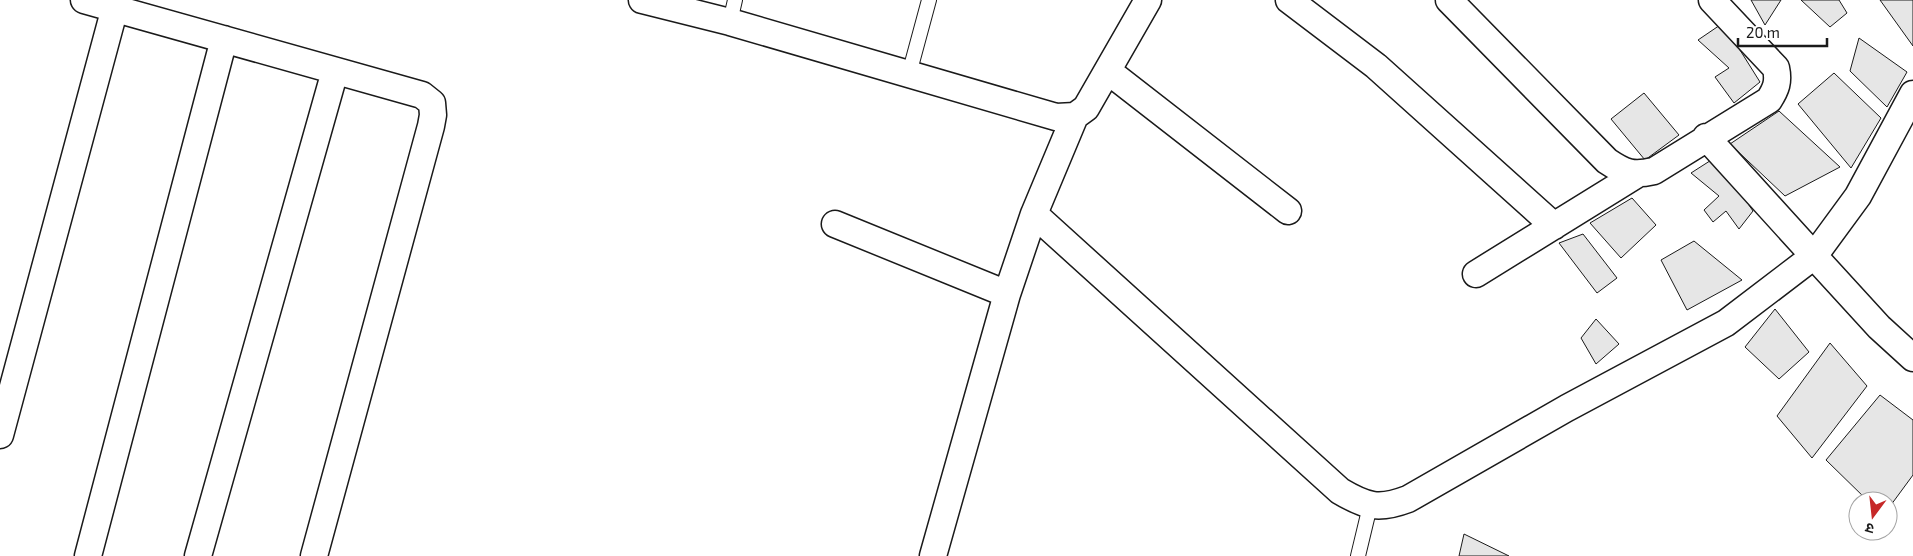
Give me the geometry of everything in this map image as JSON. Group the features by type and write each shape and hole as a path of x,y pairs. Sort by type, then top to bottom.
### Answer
{"street":[{"path":"84,0 116,4 224,40 422,95 432,103 433,115 314,556"},
{"path":"642,0 732,11 909,74 1056,117 1075,116"},
{"path":"934,556 1007,294 1034,214 1075,116 1086,108 1148,0"},
{"path":"1289,0 1376,66 1554,226"},
{"path":"1449,0 1607,161 1620,169 1636,175"},
{"path":"1476,274 1636,175 1654,171 1706,137 1769,100 1776,90 1778,79 1776,68 1712,0"},
{"path":"0,435 116,4"},
{"path":"88,556 224,40"},
{"path":"198,556 335,70"},
{"path":"1108,71 1288,211"},
{"path":"1034,214 1340,491 1370,506 1390,506 1408,499 1567,408 1726,323 1814,256 1858,196 1913,94"},
{"path":"1706,137 1879,328 1913,358"},
{"path":"835,224 1007,294"}],"lane":[{"path":"909,74 929,0"},
{"path":"1358,556 1370,506"}],"building":[{"path":"1751,0 1781,0 1765,25"},
{"path":"1801,0 1839,0 1847,13 1830,27"},
{"path":"1880,0 1913,0 1913,46"},
{"path":"1723,23 1760,82 1734,103 1715,77 1729,68 1698,40"},
{"path":"1859,38 1907,72 1887,107 1850,71"},
{"path":"1834,73 1881,118 1851,168 1798,104"},
{"path":"1644,93 1679,135 1645,160 1611,119"},
{"path":"1779,111 1840,167 1785,196 1730,144"},
{"path":"1716,157 1753,211 1739,229 1726,211 1713,222 1704,210 1719,196 1691,173"},
{"path":"1632,198 1656,225 1621,258 1590,223"},
{"path":"1583,234 1617,278 1597,293 1559,243"},
{"path":"1694,241 1742,280 1687,310 1661,260"},
{"path":"1775,309 1809,352 1779,379 1745,347"},
{"path":"1596,319 1619,344 1596,364 1581,338"},
{"path":"1830,343 1867,386 1812,458 1777,416"},
{"path":"1880,395 1913,420 1913,475 1898,495 1898,491 1858,491 1826,460"},
{"path":"1464,534 1509,556 1459,556"}]}
